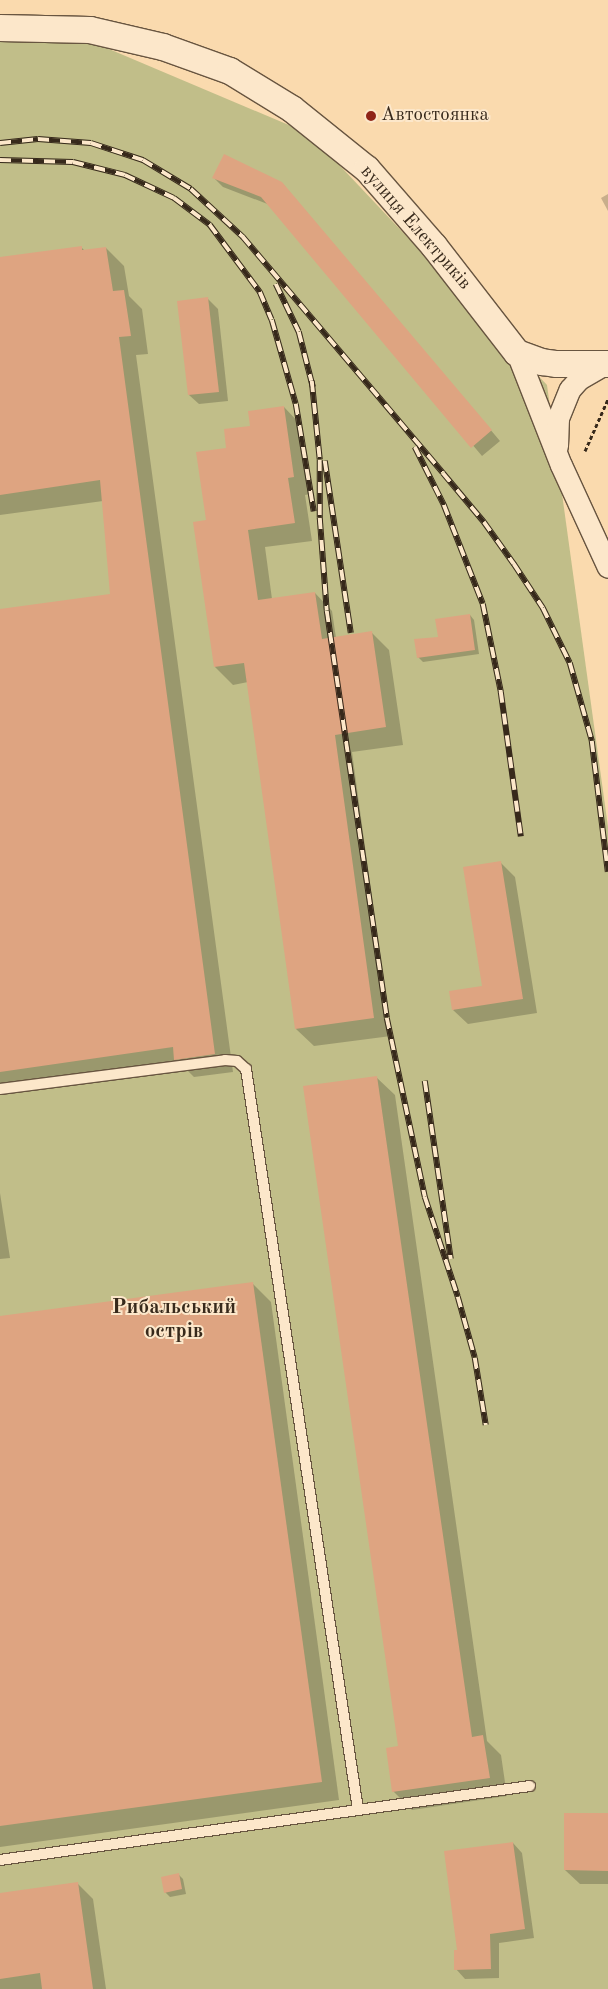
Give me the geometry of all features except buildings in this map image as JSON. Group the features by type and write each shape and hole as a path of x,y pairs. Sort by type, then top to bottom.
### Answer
{"street":[{"name":"вулиця Електриків","path":"0,28 90,30 163,47 230,71 292,109 367,169 434,246 517,353 557,454 602,540 608,567"},
{"path":"517,353 542,362 557,364 606,364"},
{"name":"вулиця Електриків","path":"557,454 557,423 565,398 579,379 606,364"}],"lane":[{"path":"0,1089 219,1060 237,1061 246,1069 358,1810"},
{"path":"0,1860 530,1786"}],"path":[{"path":"584,451 608,399"}],"shaded area":[{"path":"57,27 310,134 547,385 608,827 608,1989 0,1989 0,34"}],"railway":[{"path":"0,143 38,139 91,143 143,160 191,189 243,237 484,522 543,608 570,663 592,741 608,872"},
{"path":"0,160 73,162 125,175 174,198 210,225 260,292 272,320 296,404 314,512"},
{"path":"276,284 299,332 313,387"},
{"path":"312,381 320,460 320,518 327,611 387,1018 425,1197 458,1297 475,1358 486,1425"},
{"path":"415,447 444,505 483,604 501,692 521,837"},
{"path":"325,461 351,633"},
{"path":"425,1081 451,1259"}],"place":[{"name":"Автостоянка","path":"371,116"}],"district":[{"name":"Рибальський острів","path":"174,1320"}]}
